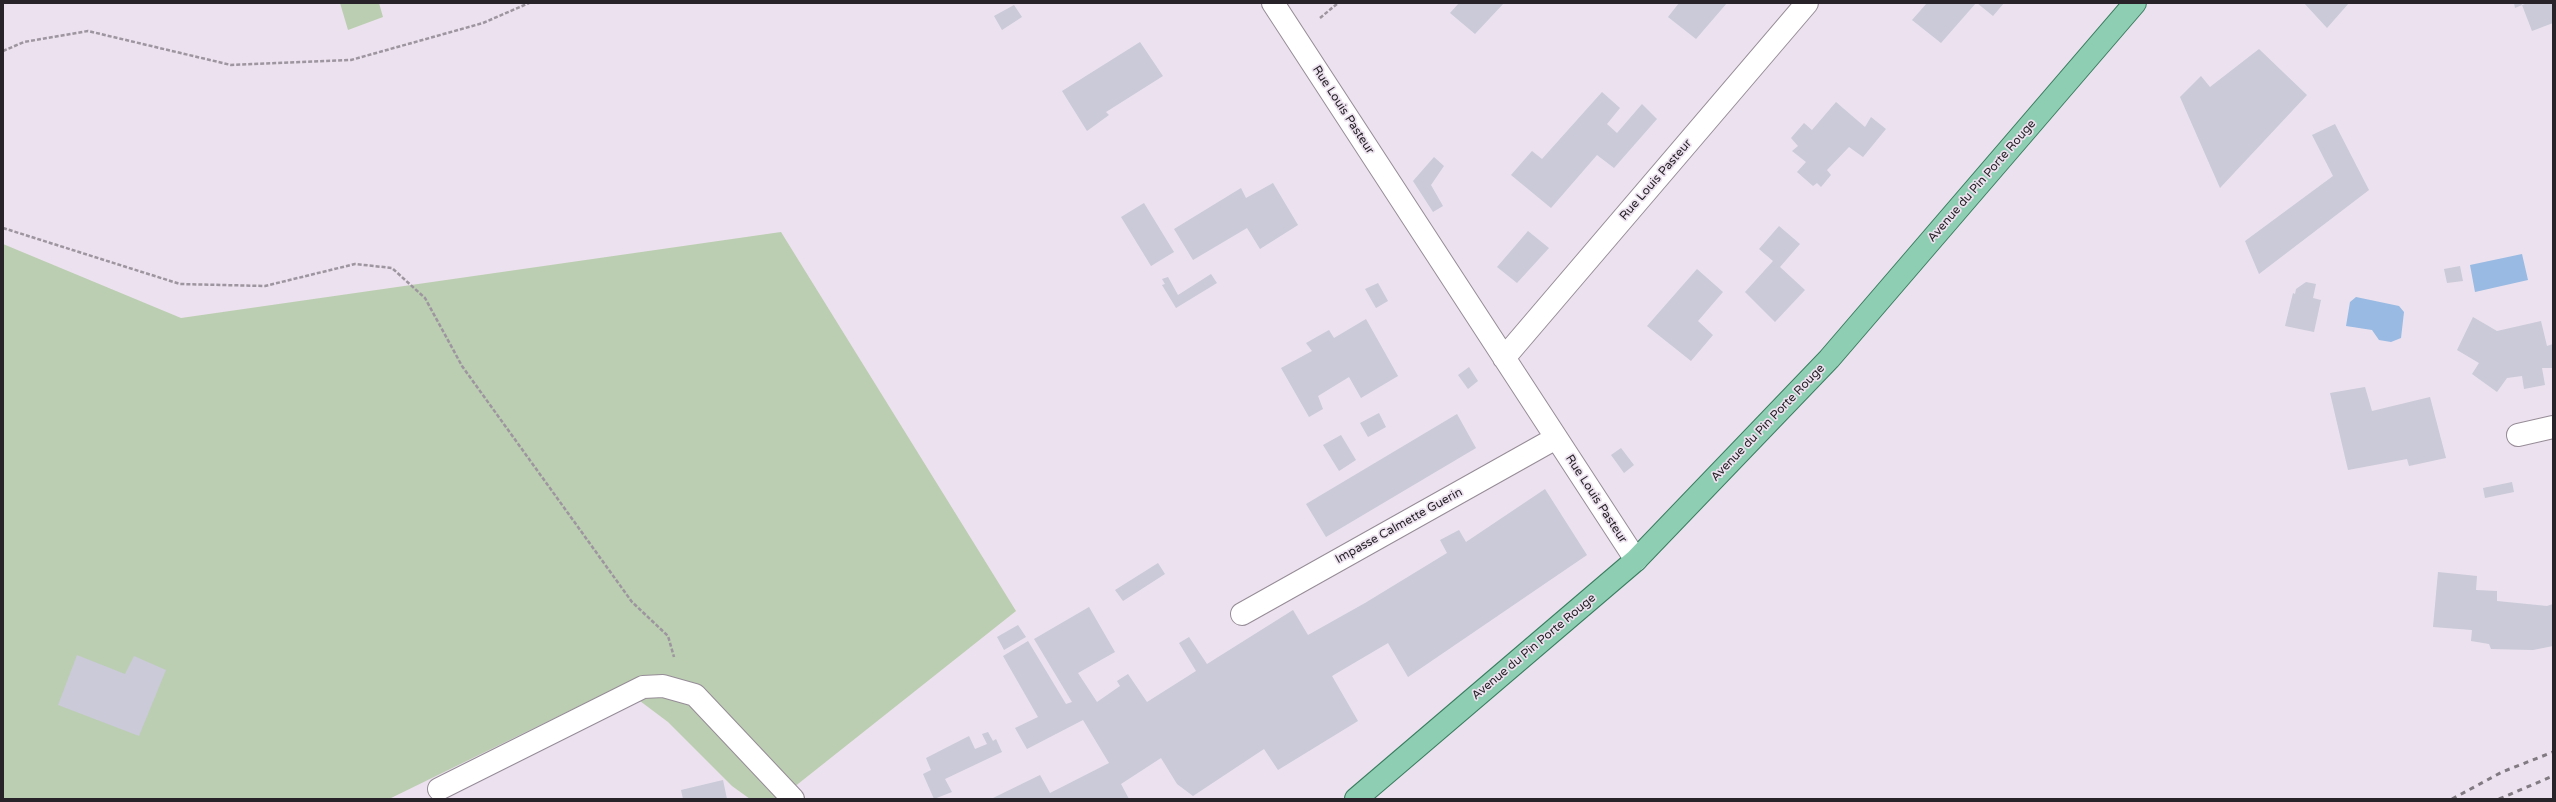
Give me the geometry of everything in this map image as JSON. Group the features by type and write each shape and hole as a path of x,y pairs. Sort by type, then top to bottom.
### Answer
{"main road":[{"name":"Avenue du Pin Porte Rouge","path":"1356,799 1636,560 1829,359 2135,3"}],"street":[{"name":"Rue Louis Pasteur","path":"1273,3 1636,560"},
{"name":"Rue Louis Pasteur","path":"1504,358 1807,3"},
{"path":"2518,435 2553,427"},
{"name":"Impasse Calmette Guerin","path":"1242,614 1556,438"},
{"path":"438,789 643,687 663,686 695,695 793,799"}],"path":[{"path":"3,51 24,42 88,31 231,65 351,60 484,24 529,3"},
{"path":"3,228 180,284 265,286 355,264 392,268 425,298 462,366 632,602 668,636 677,666 676,690"}],"green space":[{"path":"340,3 379,3 383,17 348,30"},
{"path":"781,232 1016,611 779,799 750,799 732,786 668,722 620,686 389,799 3,799 3,244 181,318"}],"water":[{"path":"2522,254 2528,280 2475,292 2470,265"},
{"path":"2356,297 2399,306 2404,312 2401,338 2391,342 2379,340 2372,330 2346,326 2350,302"}],"building":[{"path":"1459,3 1504,3 1475,34 1450,13"},
{"path":"1679,3 1727,3 1696,39 1668,17"},
{"path":"1927,3 1976,3 1941,43 1912,20"},
{"path":"1977,3 2004,3 1993,16"},
{"path":"2304,3 2349,3 2327,28"},
{"path":"2514,3 2521,3 2522,5 2515,8"},
{"path":"2528,3 2553,3 2553,23 2532,31 2522,5"},
{"path":"1014,5 1022,17 1002,30 994,16"},
{"path":"1140,42 1163,76 1106,112 1109,115 1087,131 1062,91"},
{"path":"2259,49 2307,95 2220,188 2180,97 2201,76 2210,87"},
{"path":"1602,92 1620,108 1607,124 1617,133 1642,104 1657,119 1614,168 1597,155 1551,208 1511,175 1532,151 1542,159"},
{"path":"1836,102 1865,127 1871,117 1886,129 1863,157 1849,147 1827,170 1831,175 1821,187 1817,183 1813,186 1797,172 1806,162 1792,151 1798,146 1791,138 1804,123 1812,130"},
{"path":"2335,124 2369,190 2259,274 2245,241 2333,176 2312,135"},
{"path":"1434,157 1444,166 1431,185 1443,206 1433,212 1413,181"},
{"path":"1273,183 1298,225 1260,249 1247,228 1193,260 1174,229 1241,188 1246,198"},
{"path":"1144,203 1174,252 1151,266 1121,217"},
{"path":"1779,226 1800,244 1780,267 1805,290 1775,322 1745,292 1773,261 1759,249"},
{"path":"1528,231 1549,248 1517,283 1497,267"},
{"path":"2460,266 2463,281 2447,283 2444,269"},
{"path":"1697,269 1723,292 1698,321 1713,335 1691,361 1647,326"},
{"path":"1211,274 1217,283 1176,308 1162,285 1165,284 1162,279 1168,277 1178,295"},
{"path":"2306,282 2316,284 2313,298 2321,300 2314,332 2285,326 2293,293 2295,294 2296,289"},
{"path":"1378,283 1388,301 1376,308 1365,289"},
{"path":"2473,317 2497,331 2541,321 2547,346 2553,344 2553,368 2542,368 2545,385 2524,389 2522,376 2507,378 2497,392 2472,374 2479,363 2457,350"},
{"path":"1366,319 1398,376 1361,398 1349,377 1318,396 1323,409 1309,417 1281,368 1312,351 1306,343 1329,330 1334,338"},
{"path":"1469,367 1478,381 1468,389 1458,375"},
{"path":"2365,387 2372,411 2430,397 2446,458 2409,466 2407,459 2348,470 2330,393"},
{"path":"1379,413 1386,427 1368,437 1360,423"},
{"path":"1457,414 1476,448 1326,537 1306,504"},
{"path":"1341,435 1356,460 1339,471 1323,445"},
{"path":"1621,448 1634,465 1624,473 1611,455"},
{"path":"2512,482 2514,492 2485,498 2483,488"},
{"path":"1545,489 1587,555 1408,677 1388,643 1332,676 1358,721 1278,770 1264,749 1193,796 1177,784 1161,758 1121,784 1129,799 991,799 1040,775 1050,793 1109,763 1083,720 1027,749 1015,728 1038,717 1003,656 1028,641 1066,704 1072,702 1034,639 1089,607 1115,652 1078,673 1097,702 1120,686 1117,681 1128,674 1147,702 1196,671 1179,643 1189,637 1207,664 1293,610 1308,635 1365,603 1447,553 1440,540 1459,530 1466,542"},
{"path":"1158,563 1165,574 1123,601 1115,590"},
{"path":"2438,572 2477,576 2476,590 2497,591 2497,601 2547,606 2553,604 2553,646 2533,650 2491,649 2489,644 2471,641 2472,630 2433,627"},
{"path":"1018,625 1026,637 1004,650 997,637"},
{"path":"77,655 125,674 134,656 166,670 139,736 58,705"},
{"path":"988,732 993,741 996,739 1002,752 945,779 952,792 934,799 923,774 931,770 926,758 969,736 975,749 987,744 982,734"},
{"path":"723,780 727,799 683,799 681,790"}],"railway":[{"path":"2452,799 2502,772 2553,752"},
{"path":"2499,799 2553,776"}]}
